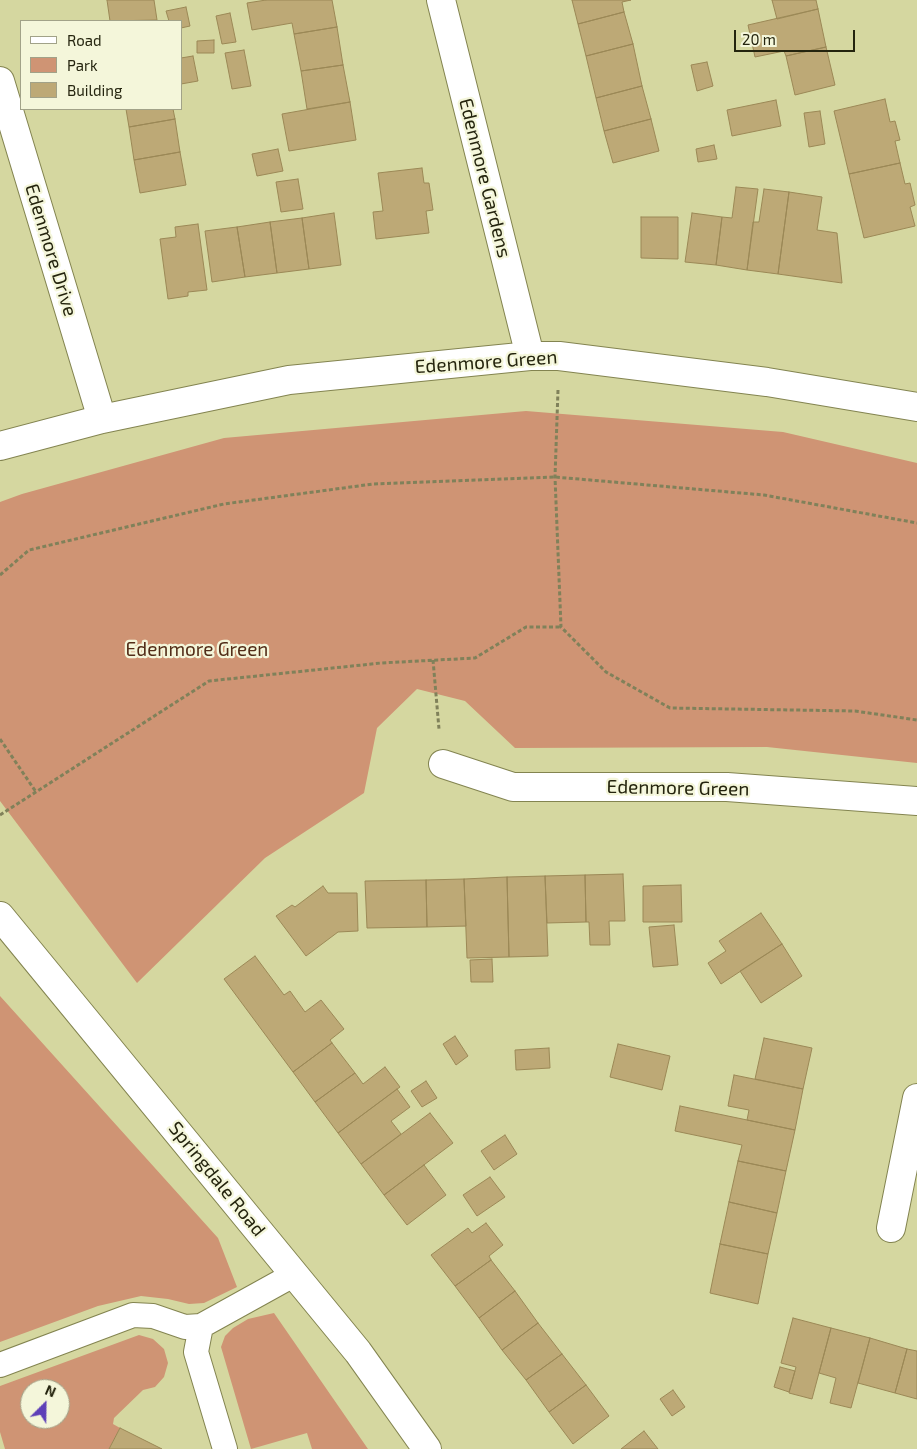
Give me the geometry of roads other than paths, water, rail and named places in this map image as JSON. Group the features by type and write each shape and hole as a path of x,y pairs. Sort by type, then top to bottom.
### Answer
{"street":[{"name":"Edenmore Gardens","path":"441,0 530,356"},
{"name":"Edenmore Drive","path":"0,81 102,419"},
{"name":"Edenmore Green","path":"0,446 102,419 289,380 530,356 559,356 767,382 917,407"},
{"name":"Edenmore Green","path":"443,764 513,787 727,788 917,801"},
{"name":"Springdale Road","path":"0,916 358,1352 427,1449"},
{"path":"891,1228 917,1098"}],"lane":[{"path":"0,1364 134,1315 153,1316 185,1327 201,1326 295,1274"},
{"path":"201,1326 196,1352 225,1449"}]}
